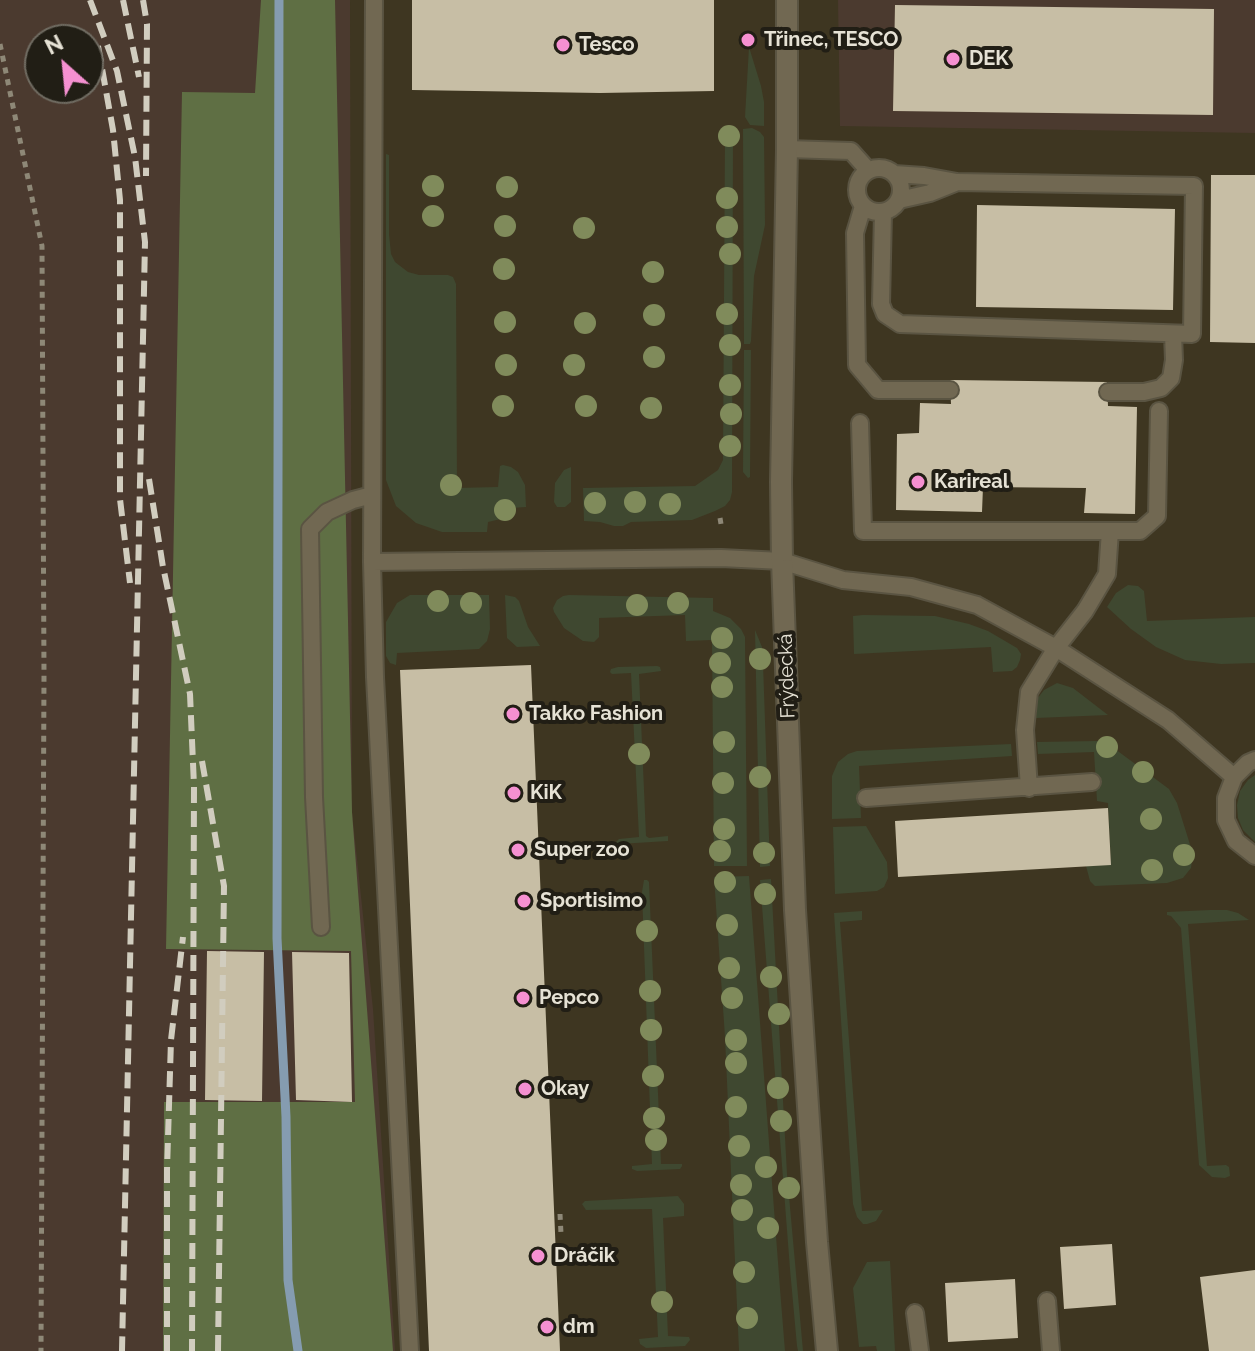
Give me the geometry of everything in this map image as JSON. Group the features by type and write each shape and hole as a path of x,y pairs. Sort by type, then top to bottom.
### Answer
{"main road":[{"name":"Frýdecká","path":"787,0 782,561 795,910 827,1351"}],"lane":[{"path":"374,0 372,562 375,677 410,1351"},
{"path":"787,149 851,151 868,170"},
{"path":"883,212 881,304 885,314 900,324 1192,334 1194,186 957,182 894,174 882,168 862,174 856,186 863,206 883,212 899,200 930,193 957,182"},
{"path":"894,174 901,186 899,200"},
{"path":"863,206 855,233 857,365 878,390 950,390"},
{"path":"1108,392 1144,392 1161,388 1171,378 1173,334"},
{"path":"860,423 863,531 1140,531 1157,516 1159,411"},
{"path":"321,927 314,797 310,529 327,512 372,495"},
{"path":"1029,788 1025,730 1029,692 1107,574 1110,531"},
{"path":"372,562 721,558 782,561 843,580 911,587 977,605 1056,648 1168,720 1234,777"},
{"path":"1255,760 1234,777 1226,798 1226,820 1236,841 1255,856"},
{"path":"866,798 1092,782"},
{"path":"1047,1301 1051,1351"},
{"path":"915,1313 920,1351"}],"path":[{"path":"0,44 42,246 41,1351"},
{"path":"560,1214 561,1234"}],"shaded area":[{"path":"0,0 350,0 352,812 373,1009 395,1351 0,1351"},
{"path":"838,0 1255,0 1255,133 840,126"}],"green space":[{"path":"261,0 335,0 352,812 393,1351 163,1351 164,1102 355,1102 351,951 166,949 182,92 255,93"},
{"path":"749,47 761,86 764,126 750,125 745,117"},
{"path":"752,128 764,137 765,225 754,276 751,341 744,344 743,129"},
{"path":"733,134 730,500 725,506 692,520 631,522 623,526 584,521 583,488 695,486 718,470 723,460 725,135"},
{"path":"386,154 389,155 389,234 395,262 408,272 419,275 448,275 453,277 456,284 457,488 498,487 500,466 503,465 518,472 525,485 526,507 511,508 509,517 488,522 487,532 442,532 416,523 396,506 386,480"},
{"path":"744,350 751,350 748,478 743,472"},
{"path":"571,467 571,502 565,507 557,507 554,502 555,483 564,470"},
{"path":"1128,585 1138,586 1144,591 1147,621 1255,617 1255,663 1221,664 1185,660 1156,647 1107,607 1116,593"},
{"path":"410,595 489,595 490,629 487,641 479,649 397,653 396,665 390,663 386,656 386,622 397,603"},
{"path":"505,595 519,601 528,627 540,646 517,647 507,638"},
{"path":"569,595 713,598 713,611 730,618 741,629 745,637 747,866 714,866 712,640 686,641 685,615 599,618 599,637 594,642 583,641 564,628 554,612 557,600"},
{"path":"853,616 935,616 969,624 1017,648 1021,654 1020,660 1012,671 993,672 991,647 854,654"},
{"path":"755,630 762,647 770,866 760,867"},
{"path":"657,666 661,671 639,674 646,836 668,836 668,841 619,844 616,842 619,839 639,837 631,673 610,672 618,667"},
{"path":"1057,683 1073,688 1108,715 1036,718 1037,699 1044,690"},
{"path":"1097,741 1111,746 1169,789 1177,803 1193,854 1191,868 1183,878 1167,883 1095,886 1090,881 1086,866 1111,864 1108,803 1097,801 1094,752 1038,754 1037,742"},
{"path":"1011,744 1012,756 859,766 861,818 832,819 832,776 838,762 848,754 857,751"},
{"path":"1255,775 1255,842 1243,830 1237,805 1240,791"},
{"path":"866,826 887,862 888,878 884,887 877,891 835,894 833,827"},
{"path":"749,876 785,1351 739,1351 725,1037 714,877"},
{"path":"771,879 787,1174 803,1351 798,1351 797,1346 760,880"},
{"path":"644,880 649,882 661,1164 682,1164 680,1169 632,1169 632,1166 652,1164"},
{"path":"1227,910 1249,920 1188,924 1207,1166 1229,1167 1230,1176 1225,1178 1212,1177 1199,1165 1181,928 1167,912"},
{"path":"862,911 862,920 840,922 862,1211 883,1210 876,1221 867,1224 857,1217 853,1204 834,913"},
{"path":"678,1196 684,1204 684,1216 663,1218 668,1336 689,1337 690,1340 685,1346 646,1348 639,1339 658,1337 652,1209 586,1210 582,1204 585,1201"},
{"path":"890,1261 895,1351 877,1351 876,1346 859,1347 853,1288 867,1262"}],"building":[{"name":"Tesco","path":"412,0 714,0 714,91 412,90"},
{"path":"895,5 1214,9 1213,115 893,111"},
{"path":"1211,175 1255,175 1255,343 1210,342"},
{"path":"977,205 1175,209 1173,310 976,307"},
{"path":"950,380 1107,382 1108,406 1137,407 1135,514 1084,513 1086,488 983,487 982,512 896,510 897,434 919,433 920,403 951,404"},
{"path":"531,665 560,1351 429,1351 400,670"},
{"path":"1108,808 1111,865 898,877 895,821"},
{"path":"207,951 264,952 262,1101 205,1100"},
{"path":"292,952 349,953 352,1102 296,1100"},
{"path":"1112,1244 1116,1305 1064,1309 1060,1247"},
{"path":"1255,1270 1255,1351 1209,1351 1200,1277"},
{"path":"1015,1279 1018,1338 948,1342 945,1283"}],"waterway":[{"path":"279,0 277,938 286,1117 288,1280 298,1351"}],"railway":[{"path":"90,0 117,71 135,157 145,242 122,1351"},
{"path":"123,0 139,77"},
{"path":"143,0 147,24 146,176"},
{"path":"104,80 120,200 120,499 130,583"},
{"path":"149,479 163,567 190,694 194,786 192,1351"},
{"path":"202,761 224,886 218,1351"},
{"path":"167,1351 171,1040 183,937"}],"place":[{"name":"Třinec, TESCO","path":"748,40"},
{"name":"Tesco","path":"563,45"},
{"name":"DEK","path":"953,59"},
{"name":"Karireal","path":"918,482"},
{"name":"Takko Fashion","path":"513,714"},
{"name":"KiK","path":"514,793"},
{"name":"Super zoo","path":"518,850"},
{"name":"Sportisimo","path":"524,901"},
{"name":"Pepco","path":"523,998"},
{"name":"Okay","path":"525,1089"},
{"name":"Dráčik","path":"538,1256"},
{"name":"dm","path":"547,1327"}]}
